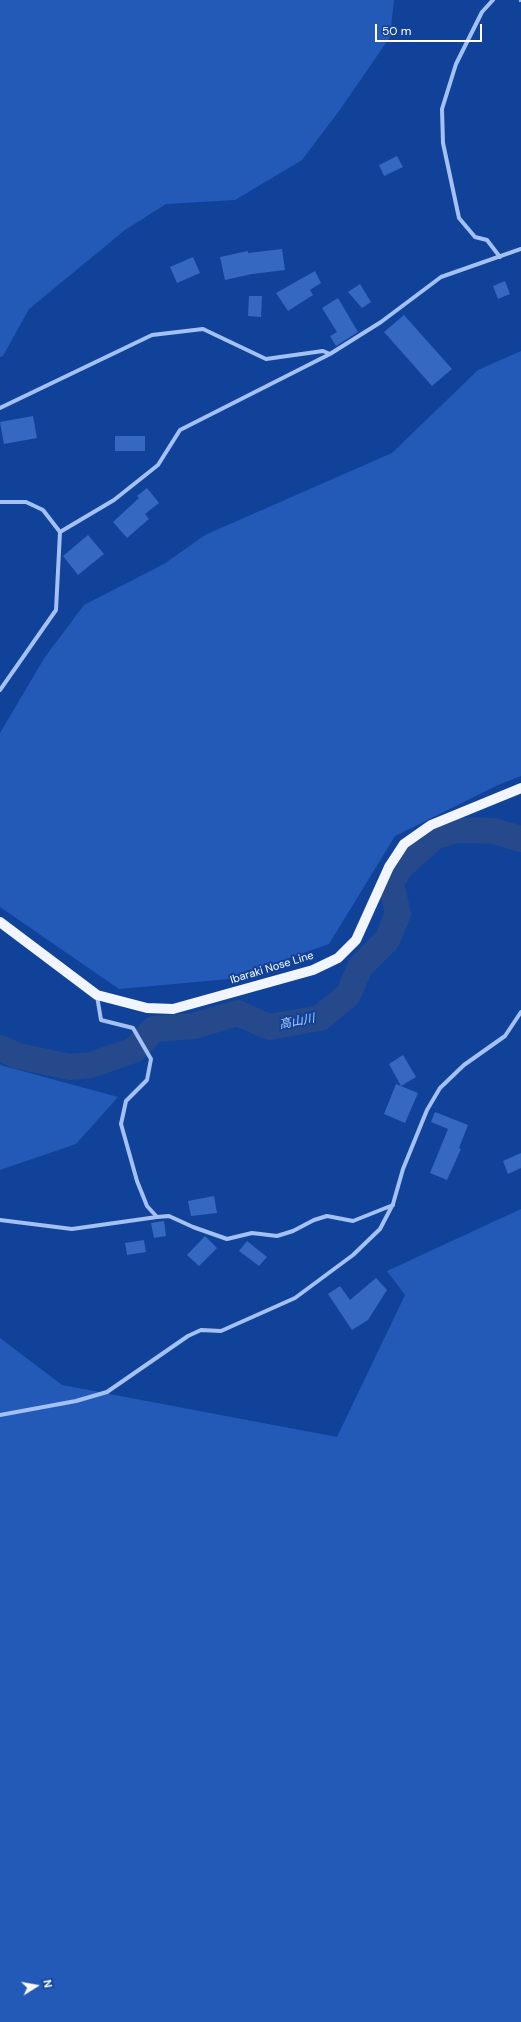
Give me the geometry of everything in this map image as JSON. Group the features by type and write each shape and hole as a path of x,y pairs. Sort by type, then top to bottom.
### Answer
{"main road":[{"name":"Ibaraki Nose Line","path":"0,922 97,995 147,1008 173,1009 313,970 338,958 356,940 389,867 404,844 431,825 521,788"}],"street":[{"path":"493,0 482,12 456,64 442,109 443,143 459,218 475,237 487,240 500,257"},
{"path":"60,532 114,500 158,466 180,430 330,354 381,322 441,277 521,249"},
{"path":"0,408 152,336 203,329 266,358 323,351 330,354"},
{"path":"0,502 26,502 43,510 60,532 56,610 0,690"},
{"path":"97,995 101,1020 133,1028 151,1059 147,1080 126,1101 121,1124 137,1181 147,1206 157,1217"},
{"path":"0,1415 76,1401 107,1392 188,1336 201,1330 221,1331 295,1298 353,1255 380,1229 393,1204 403,1169 426,1110 440,1088 464,1065 505,1036 521,1012"},
{"path":"0,1220 72,1229 169,1216 193,1227 227,1239 252,1233 277,1236 293,1231 314,1220 327,1216 353,1221 393,1204"}],"path":[{"path":"520,0 521,4"}],"shaded area":[{"path":"0,0 394,0 390,37 339,111 302,160 235,200 166,204 125,230 29,309 3,356 0,357"},
{"path":"521,351 521,776 498,785 395,836 329,944 229,979 119,989 0,907 0,733 45,657 84,605 164,564 205,535 392,453 478,370"},
{"path":"0,1065 118,1097 76,1144 0,1170"},
{"path":"521,1209 521,2022 0,2022 0,1338 62,1385 337,1437 405,1295 387,1271"}],"building":[{"path":"397,156 403,167 384,176 379,165"},
{"path":"282,249 285,270 252,274 225,280 220,257 248,251 248,253"},
{"path":"193,257 200,273 177,283 170,267"},
{"path":"315,271 321,283 310,290 313,295 288,311 276,293"},
{"path":"505,281 510,294 498,299 493,286"},
{"path":"360,284 371,302 362,308 348,292"},
{"path":"249,296 262,296 261,317 248,316"},
{"path":"338,298 358,332 336,346 330,336 337,332 322,308"},
{"path":"404,315 452,369 432,386 384,332"},
{"path":"33,416 37,438 4,444 0,422"},
{"path":"115,436 145,436 145,451 115,451"},
{"path":"147,488 159,503 145,514 149,519 127,538 113,522 139,498 137,496"},
{"path":"88,535 104,554 78,575 63,556"},
{"path":"403,1055 416,1077 401,1086 389,1064"},
{"path":"396,1084 418,1093 405,1123 384,1114"},
{"path":"435,1112 468,1125 459,1148 461,1149 447,1180 430,1173 448,1129 431,1122"},
{"path":"521,1153 521,1168 508,1174 503,1161"},
{"path":"214,1196 217,1213 191,1216 188,1201"},
{"path":"164,1221 166,1236 154,1238 151,1223"},
{"path":"205,1236 217,1248 199,1266 187,1255"},
{"path":"144,1240 146,1252 127,1255 125,1243"},
{"path":"247,1241 267,1257 259,1266 239,1251"},
{"path":"376,1278 387,1290 368,1320 352,1330 328,1294 340,1286 350,1300"}],"waterway":[{"name":"高山川","path":"0,1048 18,1056 70,1067 91,1065 134,1050 154,1029 194,1026 238,1013 269,1027 320,1018 348,995 360,967 387,940 398,914 391,883 400,868 434,837 456,830 494,831 521,839"}]}
